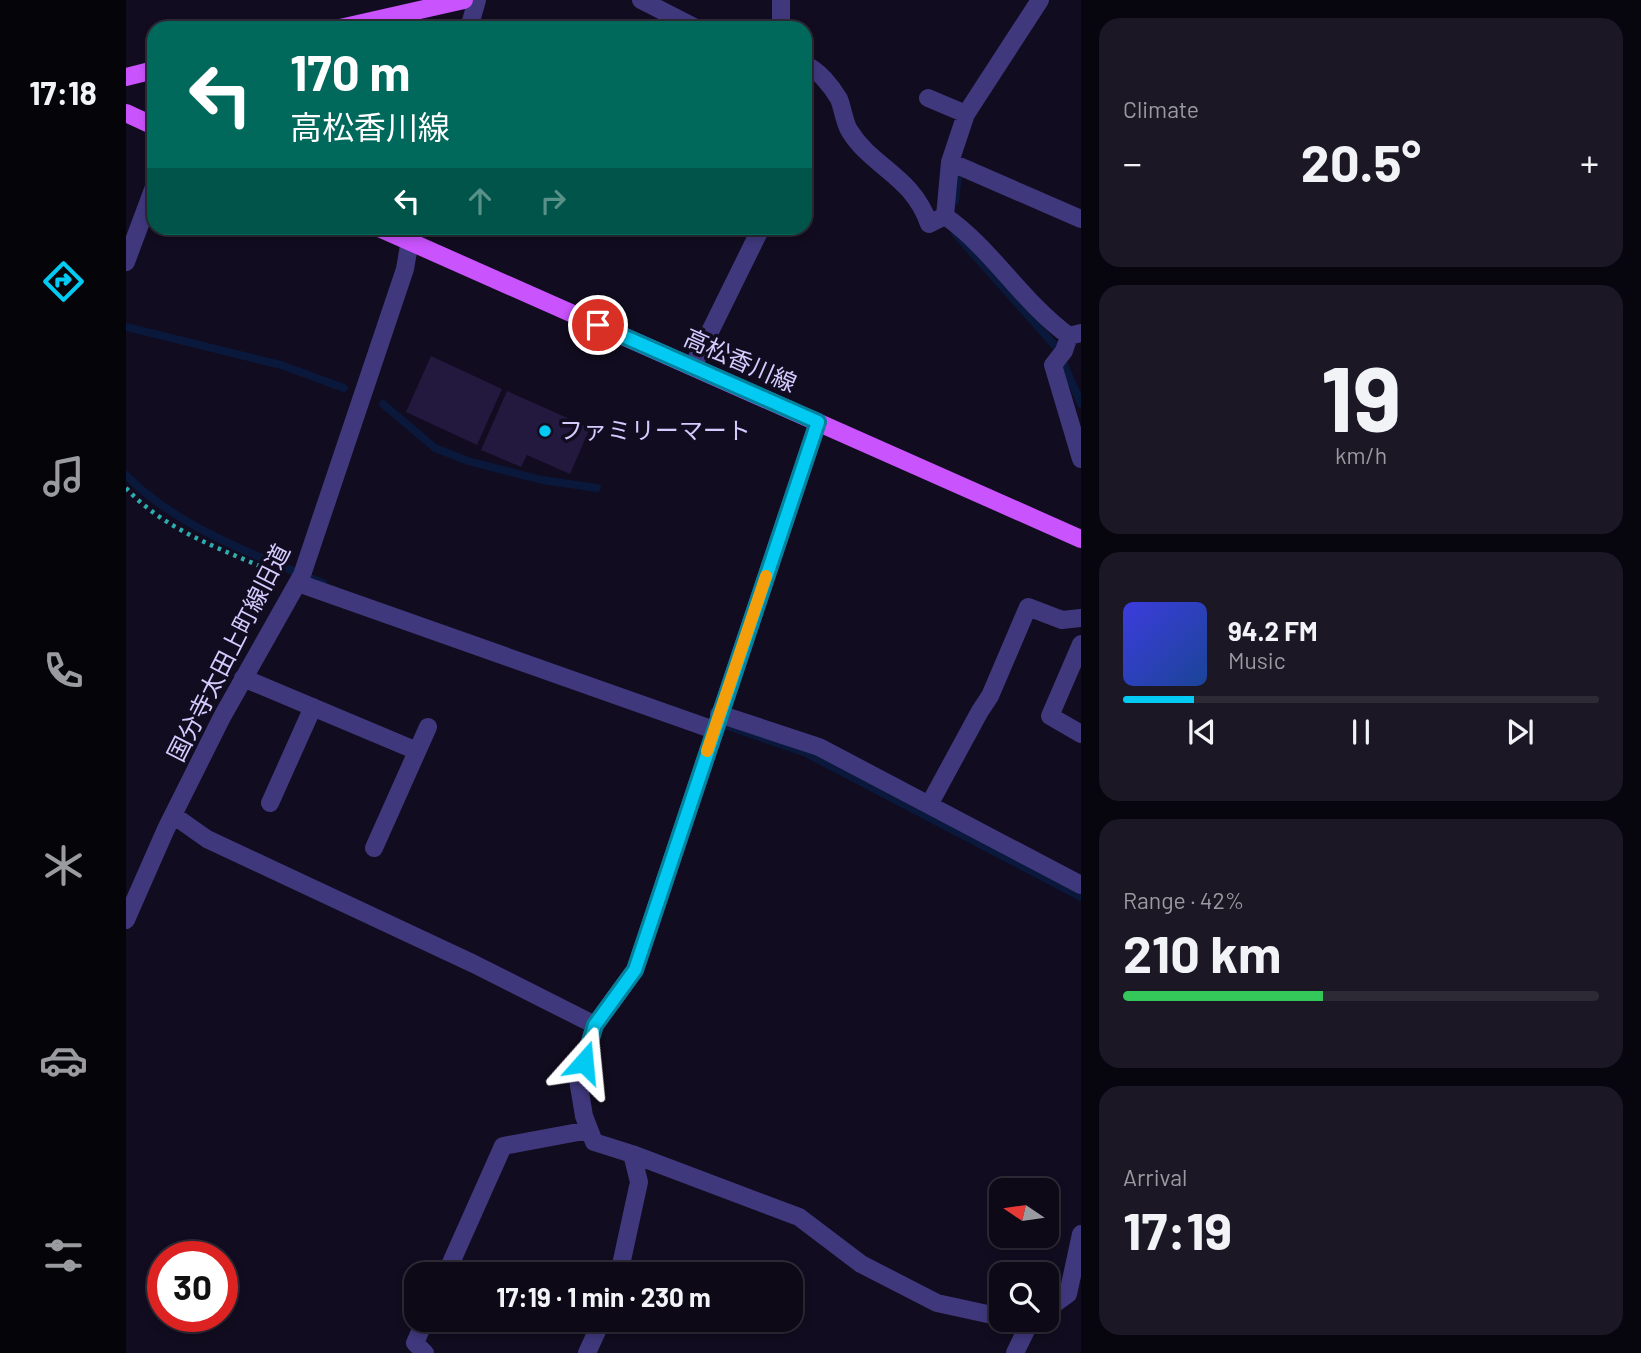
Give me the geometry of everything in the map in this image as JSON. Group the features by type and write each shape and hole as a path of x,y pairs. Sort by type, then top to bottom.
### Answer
{"main road":[{"path":"371,21 464,0"},
{"path":"126,76 147,72"},
{"path":"126,113 147,123"},
{"name":"高松香川線","path":"413,235 693,366 1081,539"}],"street":[{"path":"471,21 477,0"},
{"path":"641,0 682,21"},
{"path":"781,0 781,21"},
{"path":"1040,0 965,114 950,162 950,219 998,264 1068,345 1053,365 1081,459"},
{"path":"812,68 838,98 849,130 912,191 924,208 929,224 950,219"},
{"path":"928,97 965,114"},
{"path":"950,162 1081,219"},
{"path":"126,262 147,206"},
{"name":"国分寺太田上町線旧道","path":"126,920 173,815 243,678 301,576 405,270 411,235"},
{"path":"693,366 758,235"},
{"path":"818,422 635,970 595,1025 578,1080 584,1116 594,1142 799,1217 861,1264 937,1303 989,1314"},
{"path":"301,576 716,722 819,747 1081,885"},
{"path":"929,805 990,696 1028,607 1062,620 1081,618"},
{"path":"1081,643 1050,716 1081,734"},
{"path":"243,678 416,751"},
{"path":"270,803 313,707"},
{"path":"374,848 428,727"},
{"path":"173,815 207,839 595,1025"},
{"path":"451,1262 503,1146 589,1130"},
{"path":"622,1262 639,1182 632,1154"},
{"path":"1059,1301 1068,1294 1081,1234"},
{"path":"420,1332 415,1343 425,1353"},
{"path":"587,1353 597,1332"},
{"path":"1015,1353 1027,1332"}],"path":[{"path":"126,488 138,501 173,527 301,576"}],"building":[{"path":"431,356 502,389 477,445 406,412"},
{"path":"507,391 590,428 570,474 527,455 521,467 481,450"}],"waterway":[{"path":"955,201 958,176"},
{"path":"955,233 1057,348 1081,404"},
{"path":"126,327 281,365 344,388"},
{"path":"383,404 435,448 468,461 542,480 597,488"},
{"path":"126,475 168,510 193,525 245,551 323,583"},
{"path":"722,724 806,753 1081,897"}],"slow traffic":[{"path":"707,751 766,576"}],"place":[{"name":"ファミリーマート","path":"545,431"}],"route":[{"path":"584,1062 595,1025 635,970 818,422 598,325"}]}
